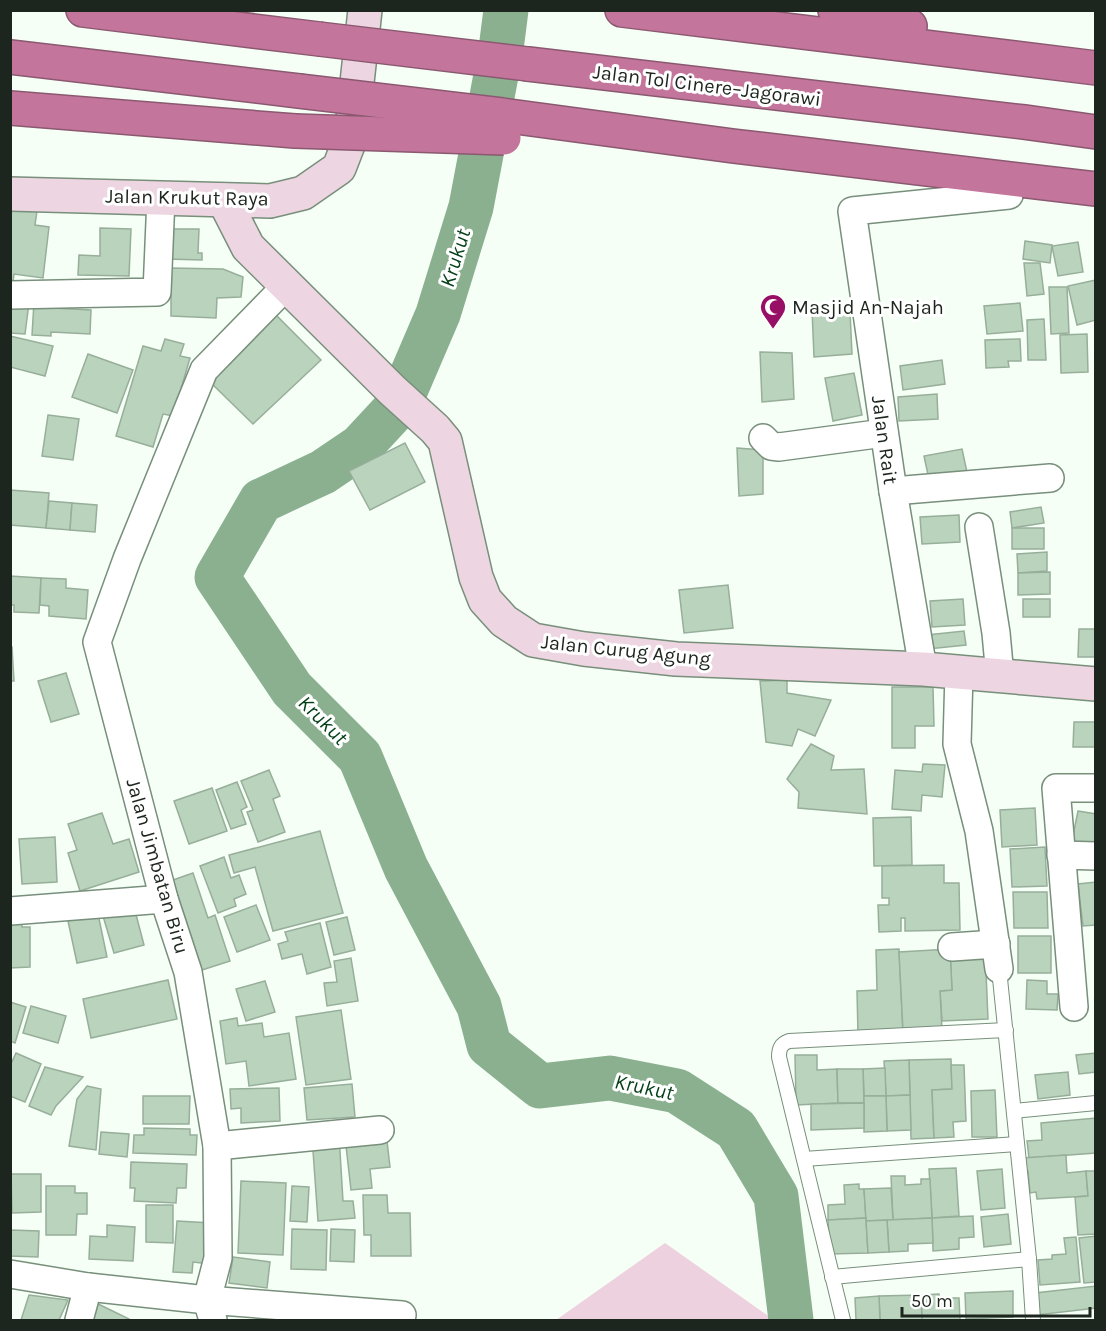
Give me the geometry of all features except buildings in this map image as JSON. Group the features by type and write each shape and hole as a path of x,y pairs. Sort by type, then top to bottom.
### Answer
{"highway":[{"name":"Jalan Tol Cinere–Jagorawi","path":"83,10 1095,132"},
{"path":"622,10 1095,68"},
{"path":"835,10 1095,63"},
{"path":"10,57 299,91 503,126 733,146 1095,189"},
{"path":"10,108 294,131 503,126"}],"street":[{"name":"Jalan Krukut Raya","path":"10,194 270,201 303,193 339,168 351,137 365,10"},
{"name":"Jalan Rait","path":"922,669 884,433 852,211 1009,195"},
{"path":"10,295 157,292 161,198"},
{"name":"Jalan Curug Agung","path":"224,200 248,247 445,441 476,576 485,600 504,621 533,640 584,649 676,659 922,669 1095,684"},
{"name":"Jalan Jimbatan Biru","path":"210,1310 218,1258 217,1146 188,972 164,899 98,642 127,559 204,370 286,286"},
{"path":"763,438 771,446 779,447 884,433"},
{"path":"893,491 1050,478"},
{"path":"979,527 996,633 1000,676"},
{"path":"952,947 997,956 979,831 957,744 959,673"},
{"path":"1074,1007 1056,788 1095,788"},
{"path":"1062,855 1095,856"},
{"path":"10,911 164,899"},
{"path":"217,1146 380,1130"},
{"path":"10,1274 210,1310 402,1315"},
{"path":"79,1320 88,1287"}],"lane":[{"path":"997,956 1029,1259 1033,1320"},
{"path":"843,1320 779,1050 789,1041 1006,1030"},
{"path":"1014,1111 1095,1103"},
{"path":"804,1159 1017,1144"},
{"path":"832,1277 1029,1259"}],"shaded area":[{"path":"665,1243 774,1320 556,1320"}],"waterway":[{"name":"Krukut","path":"506,10 501,49 471,207 438,314 399,405 360,447 323,472 261,501 217,577 292,689 360,757 406,868 479,1006 489,1045 540,1086 610,1078 677,1091 736,1129 776,1196 791,1320"}],"place":[{"name":"Masjid An-Najah","path":"773,330"}]}
